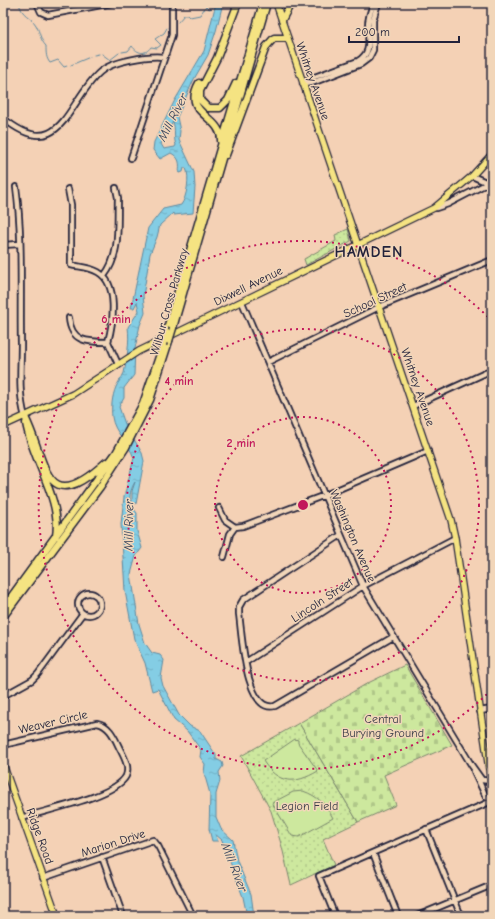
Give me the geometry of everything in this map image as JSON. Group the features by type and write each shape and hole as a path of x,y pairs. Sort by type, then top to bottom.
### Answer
{"highway":[{"path":"220,148 219,131 198,109 195,104 194,94 215,52 234,3"},
{"path":"238,3 217,58 201,87 199,94 202,103 212,109 220,108 225,104 244,68"},
{"name":"Wilbur Cross Parkway","path":"3,617 100,487 126,447 143,404 163,344 263,3"},
{"name":"Wilbur Cross Parkway","path":"3,608 116,453 123,441 131,433 150,400 173,328 267,3"},
{"path":"277,3 286,3"},
{"path":"282,20 291,3"},
{"path":"222,161 229,151 266,47 274,38 287,38"},
{"path":"25,417 33,434 44,467 52,482 59,486 68,487 78,485 87,479 116,453"},
{"path":"25,417 28,438 55,509 58,523 55,537"}],"main road":[{"name":"Whitney Avenue","path":"277,3 287,38 428,451 455,538 492,790"},
{"name":"Dixwell Avenue","path":"3,426 73,394 136,353 434,208 472,176 492,154"},
{"name":"Ridge Road","path":"3,764 57,916"}],"street":[{"path":"37,3 41,12 48,15 112,3"},
{"path":"131,158 172,35 172,3"},
{"path":"370,53 368,18 374,3"},
{"path":"303,84 312,83 324,76 355,64 364,63 374,46 373,20 378,3"},
{"path":"3,118 28,134 36,135 48,132 56,128 67,118 92,80 104,69 126,61 164,57"},
{"path":"472,176 485,183 491,182"},
{"path":"434,208 448,204 491,182"},
{"path":"16,187 19,244 21,356 19,389 25,417"},
{"path":"68,188 71,205 70,265 92,269 104,276 111,290 111,330 108,342 118,364"},
{"path":"104,276 115,258 118,198 116,188"},
{"path":"3,245 19,244"},
{"name":"School Street","path":"268,362 379,308 492,260"},
{"name":"Washington Avenue","path":"242,302 363,586 472,766 482,780 491,777"},
{"path":"70,318 71,330 78,338 108,342"},
{"path":"413,406 492,370"},
{"path":"224,557 230,534 235,527 252,524 428,451"},
{"path":"219,508 225,520 235,527"},
{"path":"341,535 243,600 240,605 239,614 249,681 252,689 262,704 272,706 283,702 393,637"},
{"name":"Lincoln Street","path":"246,662 363,586 455,538"},
{"path":"89,594 97,596 100,602 97,611 89,615 83,613 79,605 82,597 89,594"},
{"path":"3,696 32,680 38,674 83,613"},
{"path":"480,711 492,709"},
{"name":"Weaver Circle","path":"3,745 22,739 60,733 97,722 111,732 125,761 127,771 126,776 118,784 104,792 22,818"},
{"name":"Washington Avenue","path":"472,766 486,797 492,800"},
{"path":"335,916 319,876 492,800"},
{"path":"426,829 461,916"},
{"name":"Marion Drive","path":"43,878 145,841 154,841 193,916"},
{"path":"372,853 398,916"},
{"path":"102,857 123,916"},
{"path":"416,916 492,885"}],"green space":[{"path":"348,229 351,241 306,265 304,259 336,241 335,235"},
{"name":"Central Burying Ground","path":"405,665 452,745 384,775 396,805 358,822 299,723 368,683"},
{"name":"Legion Field","path":"299,723 358,822 323,839 334,865 291,885 282,847 271,811 241,756"},
{"path":"295,739 298,740 298,743 318,771 302,779 288,780 275,774 263,761"},
{"path":"303,791 321,802 333,818 299,837 292,836 272,803 293,792"}],"water":[{"name":"Mill River","path":"216,3 223,3 208,55 194,79 177,117 180,131 179,140 194,172 195,187 193,213 174,215 173,213 160,225 150,254 143,296 145,313 140,325 135,348 134,375 124,388 124,398 119,407 125,424 142,453 144,461 136,504 132,503 132,491 135,482 130,494 132,505 137,513 137,531 142,548 136,556 131,574 139,624 145,643 152,653 160,655 164,660 161,678 163,686 179,715 190,726 200,731 216,755 216,759 222,762 223,766 219,772 220,781 216,794 216,817 221,829 233,840 237,861 251,894 254,916 247,916 243,897 222,840 215,834 218,841 212,841 209,829 210,794 204,773 205,764 200,757 201,750 187,731 174,720 158,689 152,691 145,663 134,639 125,591 121,524 124,497 134,458 113,423 112,417 112,402 114,394 125,368 129,332 128,327 139,311 137,302 134,308 131,308 148,228 163,209 181,205 185,197 187,187 188,176 186,168 184,168 183,172 179,173 179,161 171,153 160,159 153,150 154,142 175,100 204,51","holes":["173,122 176,145 175,147 164,149 161,144"]}],"waterway":[{"path":"19,3 22,11 36,25 42,41 46,46 46,55 50,63 58,60 64,67 67,66"},
{"path":"178,22 184,15 188,15 190,17 200,15 206,6 209,9 215,6"},
{"path":"122,52 128,51 132,46 139,52 149,50 151,47 157,48 161,45 155,39 164,33 167,28"},
{"path":"102,54 110,60 119,53"},
{"path":"94,55 99,54"},
{"path":"71,65 90,57"}],"district":[{"name":"HAMDEN","path":"369,251"}]}
